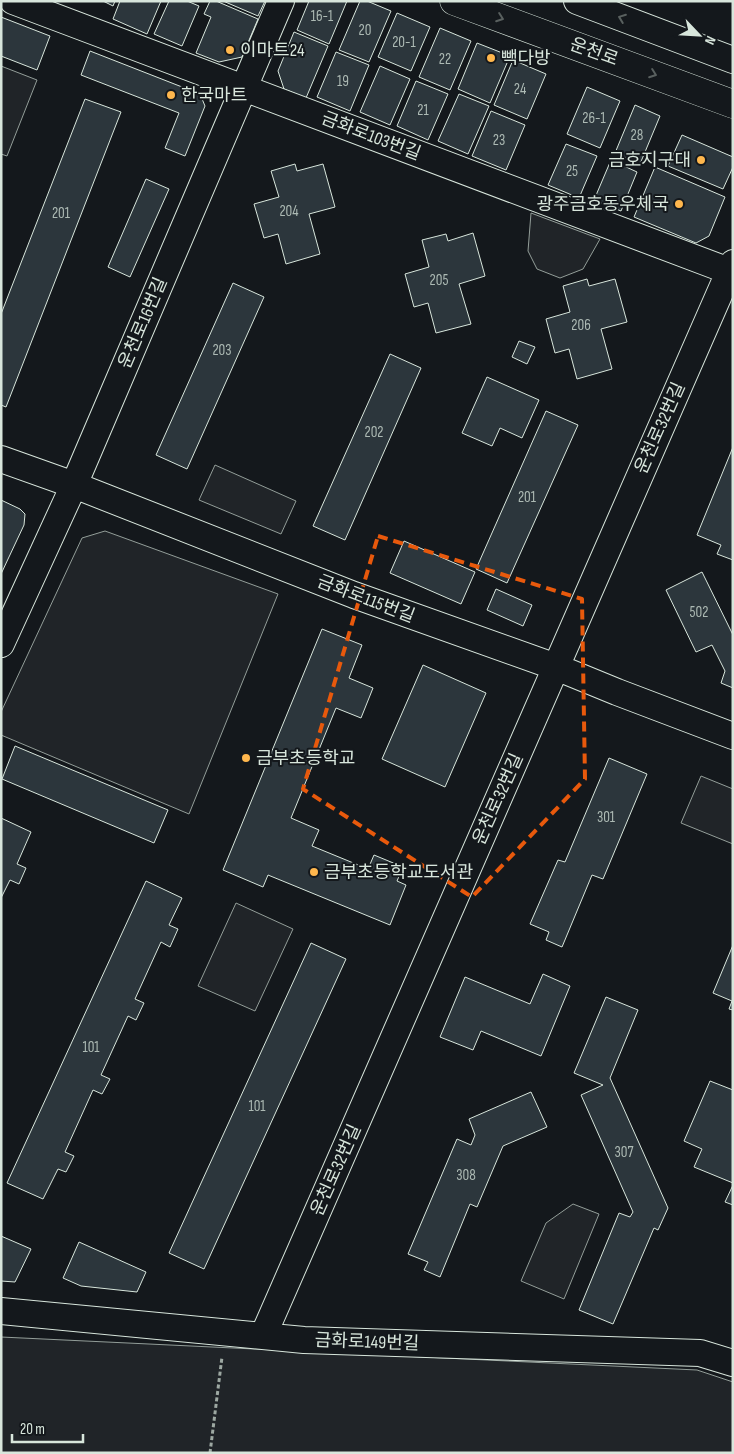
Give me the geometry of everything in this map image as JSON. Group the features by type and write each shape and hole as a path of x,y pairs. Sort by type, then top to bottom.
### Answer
{"main road":[{"name":"운천로","path":"454,1 733,104"}],"street":[{"name":"금화로103번길","path":"13,1 731,267"},
{"name":"운천로16번길","path":"1,644 74,485 281,1"},
{"path":"577,1 733,60"},
{"name":"운천로32번길","path":"263,1336 731,267"},
{"name":"금화로115번길","path":"1,459 74,485 354,595 556,667 733,736"},
{"name":"금화로149번길","path":"1,1311 304,1340 700,1353 733,1364"}],"path":[{"path":"210,1453 226,1332"}],"highlighted area":[{"path":"378,536 582,599 585,779 472,897 303,789"}],"shaded area":[{"path":"1,66 37,80 7,156 1,154"},
{"path":"531,213 600,239 583,269 560,278 537,269 528,251"},
{"path":"215,465 296,501 281,534 199,500"},
{"path":"105,531 278,594 189,814 1,735 1,712 82,538"},
{"path":"701,776 733,789 733,844 681,823"},
{"path":"236,903 293,929 255,1011 198,986"},
{"path":"573,1204 599,1214 564,1299 521,1281 546,1223"},
{"path":"1,1337 697,1370 733,1382 733,1453 1,1453"}],"building":[{"path":"103,1 115,1 113,6"},
{"path":"120,1 161,1 147,34 113,19"},
{"path":"169,1 187,1 199,6 182,46 154,34"},
{"path":"210,1 216,1 258,19 242,57 219,62 196,53 211,17 204,14"},
{"path":"223,1 265,1 258,16"},
{"path":"309,1 347,1 329,44 297,30"},
{"path":"360,1 367,1 391,11 369,62 339,50"},
{"path":"397,13 430,27 411,71 378,57"},
{"path":"1,17 50,36 37,70 1,56"},
{"path":"440,28 471,41 450,90 419,77"},
{"path":"294,32 328,46 306,98 284,89 278,71"},
{"path":"477,43 510,56 490,103 458,89"},
{"path":"90,51 200,94 205,106 185,156 165,148 179,113 81,75"},
{"path":"336,52 369,65 350,111 317,97"},
{"path":"513,60 546,74 527,119 494,105"},
{"path":"380,66 410,79 390,125 360,112"},
{"path":"416,81 448,94 428,140 397,126"},
{"path":"587,87 620,101 600,148 567,134"},
{"path":"459,94 489,106 468,154 438,141"},
{"path":"85,99 121,112 6,407 1,405 1,314"},
{"path":"635,105 660,116 640,164 615,153"},
{"path":"491,111 525,125 506,170 472,156"},
{"path":"682,135 733,157 733,167 723,189 668,166"},
{"path":"566,144 597,156 579,198 548,185"},
{"path":"611,160 637,172 621,211 594,200"},
{"path":"295,164 297,171 323,164 335,207 309,214 320,254 286,264 278,234 264,238 254,204 279,197 271,171"},
{"path":"655,167 725,197 709,236 696,243 634,217"},
{"path":"146,179 169,189 130,277 108,267"},
{"path":"473,233 485,276 459,284 471,324 436,333 428,303 414,307 405,274 429,267 422,240 446,234 448,241"},
{"path":"587,279 589,286 615,279 627,322 601,329 612,369 577,379 569,349 555,353 546,319 570,312 563,286"},
{"path":"233,283 264,297 187,469 156,455"},
{"path":"519,341 535,347 527,364 512,357"},
{"path":"390,354 421,368 345,540 313,526"},
{"path":"487,377 539,400 522,438 500,428 492,446 462,433"},
{"path":"546,411 578,425 507,583 476,569"},
{"path":"733,447 733,560 717,554 721,545 697,535"},
{"path":"1,500 20,509 25,514 24,525 1,574"},
{"path":"404,541 475,572 461,604 390,573"},
{"path":"702,572 733,635 733,688 721,683 725,671 712,645 696,652 666,590"},
{"path":"496,589 532,605 523,626 487,610"},
{"path":"322,629 362,645 349,678 373,688 361,718 336,708 291,818 319,830 312,846 368,869 374,855 403,867 397,881 406,885 390,925 268,875 263,887 223,870"},
{"path":"423,665 486,693 445,787 382,759"},
{"path":"15,746 168,810 154,843 2,779"},
{"path":"609,758 647,774 603,879 592,875 562,947 546,940 549,932 530,924 558,860 565,862"},
{"path":"1,818 31,832 17,864 26,868 19,884 10,880 1,898"},
{"path":"146,881 182,898 169,925 178,929 170,947 161,942 135,999 144,1003 136,1020 128,1016 101,1075 110,1079 102,1094 93,1090 65,1152 74,1156 66,1172 58,1169 43,1199 7,1183"},
{"path":"311,943 346,959 204,1269 169,1253"},
{"path":"733,945 733,1010 729,1009 732,1001 713,993"},
{"path":"543,974 570,986 541,1056 481,1031 473,1050 440,1037 465,977 530,1004"},
{"path":"606,997 638,1010 610,1078 668,1208 658,1230 654,1228 613,1324 579,1310 619,1213 630,1217 633,1212 581,1095 603,1085 574,1073"},
{"path":"710,1081 733,1090 733,1183 694,1167 702,1149 684,1141"},
{"path":"531,1092 547,1127 503,1146 477,1207 470,1204 440,1277 424,1270 428,1262 408,1254 457,1139 471,1145 475,1135 469,1119"},
{"path":"733,1185 733,1205 725,1202"},
{"path":"1,1236 31,1249 15,1282 1,1281"},
{"path":"79,1242 146,1272 137,1292 81,1286 63,1278"}],"place":[{"name":"이마트24","path":"230,50"},
{"name":"빽다방","path":"491,58"},
{"name":"한국마트","path":"171,95"},
{"name":"금호지구대","path":"701,160"},
{"name":"광주금호동우체국","path":"679,204"},
{"name":"금부초등학교","path":"246,758"},
{"name":"금부초등학교도서관","path":"314,872"}]}
